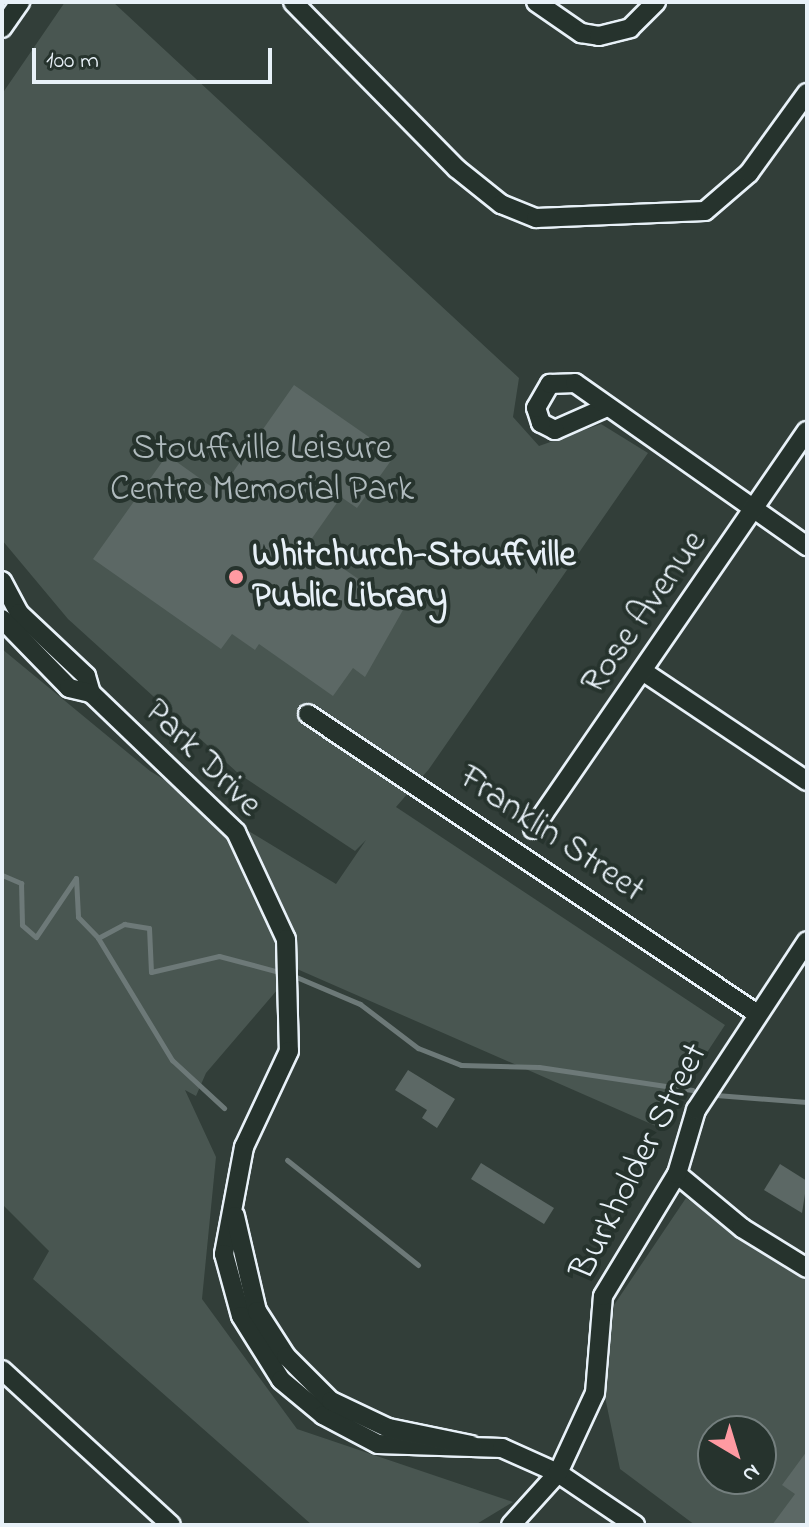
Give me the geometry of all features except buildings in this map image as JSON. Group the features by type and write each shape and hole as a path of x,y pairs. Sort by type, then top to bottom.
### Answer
{"street":[{"path":"2,28 20,2"},
{"path":"293,2 456,168 501,204 536,218 705,211 749,173 807,93"},
{"path":"536,2 581,33 599,36 630,28 656,2"},
{"path":"607,407 807,546"},
{"name":"Rose Avenue","path":"533,829 644,672 807,431"},
{"name":"Park Drive","path":"2,581 19,613 86,676 91,693 236,832 286,939 293,1015 289,1051 231,1195 224,1254 241,1316 281,1380 323,1415 378,1444 502,1448 558,1473 635,1525"},
{"name":"Park Drive","path":"2,619 69,688 91,693"},
{"path":"644,672 807,781"},
{"name":"Franklin Street","path":"308,714 756,1013"},
{"name":"Burkholder Street","path":"558,1473 595,1393 603,1296 677,1174 692,1117 756,1013 807,941"},
{"path":"677,1174 742,1228 807,1268"},
{"path":"2,1370 171,1525"},
{"path":"511,1525 558,1473"}],"green space":[{"name":"Stouffville Leisure Centre Memorial Park","path":"65,2 113,2 519,378 513,417 539,446 601,424 648,453 429,769 396,807 725,1025 658,1127 281,962 284,982 206,1073 196,1096 185,1090 216,1157 202,1299 297,1429 513,1502 475,1525 312,1525 33,1279 49,1251 2,1204 2,649 150,771 336,884 366,840 355,851 239,774 68,619 2,540 2,94"},
{"path":"686,1198 807,1280 807,1525 695,1525 620,1469 605,1397 614,1305"}],"waterway":[{"path":"2,875 21,883 22,925 36,937 76,878 78,917 98,938"},
{"path":"98,938 124,924 149,928 151,972 219,956 294,976 360,1004 418,1048 461,1065 539,1067 692,1090"},
{"path":"98,938 172,1060 224,1108"},
{"path":"716,1095 807,1102"},
{"path":"287,1160 418,1265"}],"place":[{"name":"Whitchurch-Stouffville Public Library","path":"236,577"}]}
